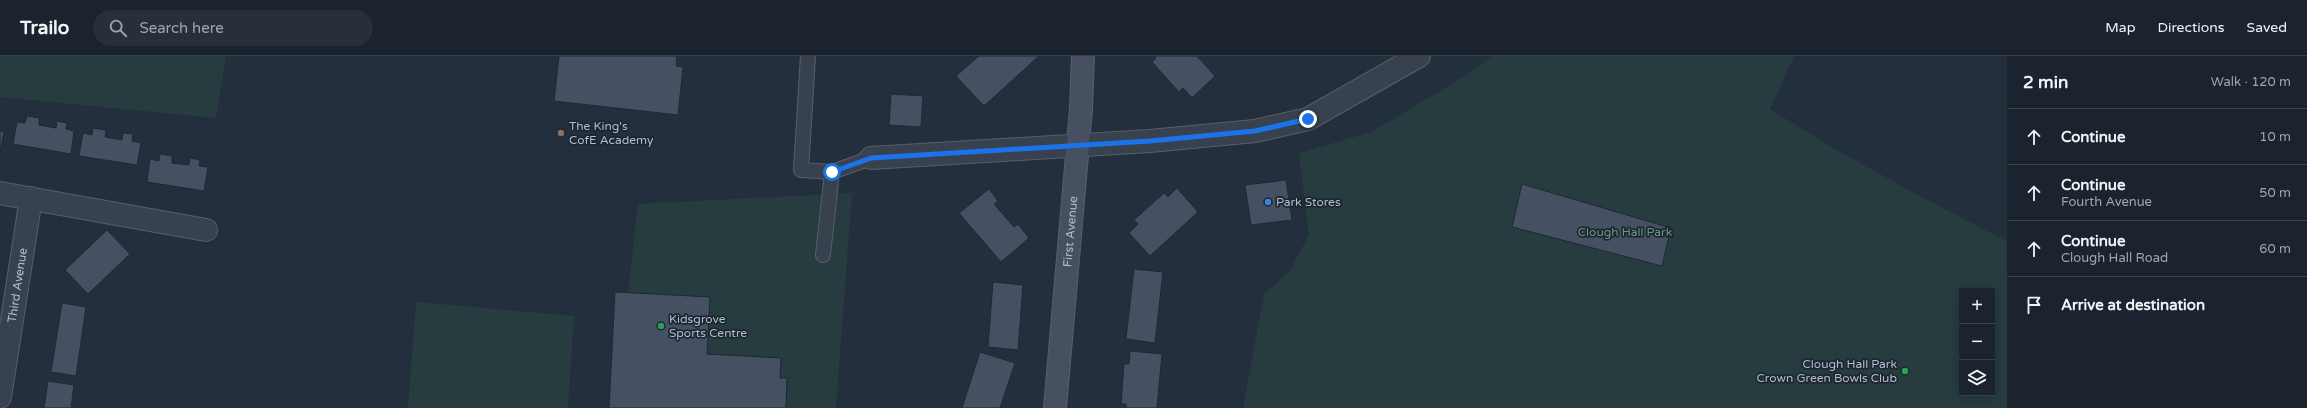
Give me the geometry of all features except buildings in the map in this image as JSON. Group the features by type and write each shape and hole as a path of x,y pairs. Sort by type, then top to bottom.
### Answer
{"main road":[{"name":"First Avenue","path":"1055,408 1078,146 1083,56"}],"street":[{"path":"871,158 1078,146 1255,131 1308,119 1419,56"},
{"path":"0,192 206,230"},
{"name":"Third Avenue","path":"0,397 31,198"}],"lane":[{"path":"808,56 801,170 832,172 871,158"},
{"path":"823,255 832,172"}],"green space":[{"path":"0,56 226,56 216,118 0,97"},
{"name":"Clough Hall Park","path":"1493,56 1794,56 1770,109 1830,146 1925,199 2007,241 2007,408 1243,408 1264,294 1289,272 1309,235 1299,153 1371,132 1460,79"},
{"path":"852,193 836,408 615,408 638,204"},
{"path":"416,302 574,316 568,408 408,408"}],"place":[{"name":"The King's CofE Academy","path":"561,133"},
{"name":"Park Stores","path":"1268,202"},
{"name":"Kidsgrove Sports Centre","path":"661,326"},
{"name":"Clough Hall Park Crown Green Bowls Club","path":"1905,371"}],"route":[{"path":"832,172 871,158 1150,141 1255,131 1308,119"}]}
